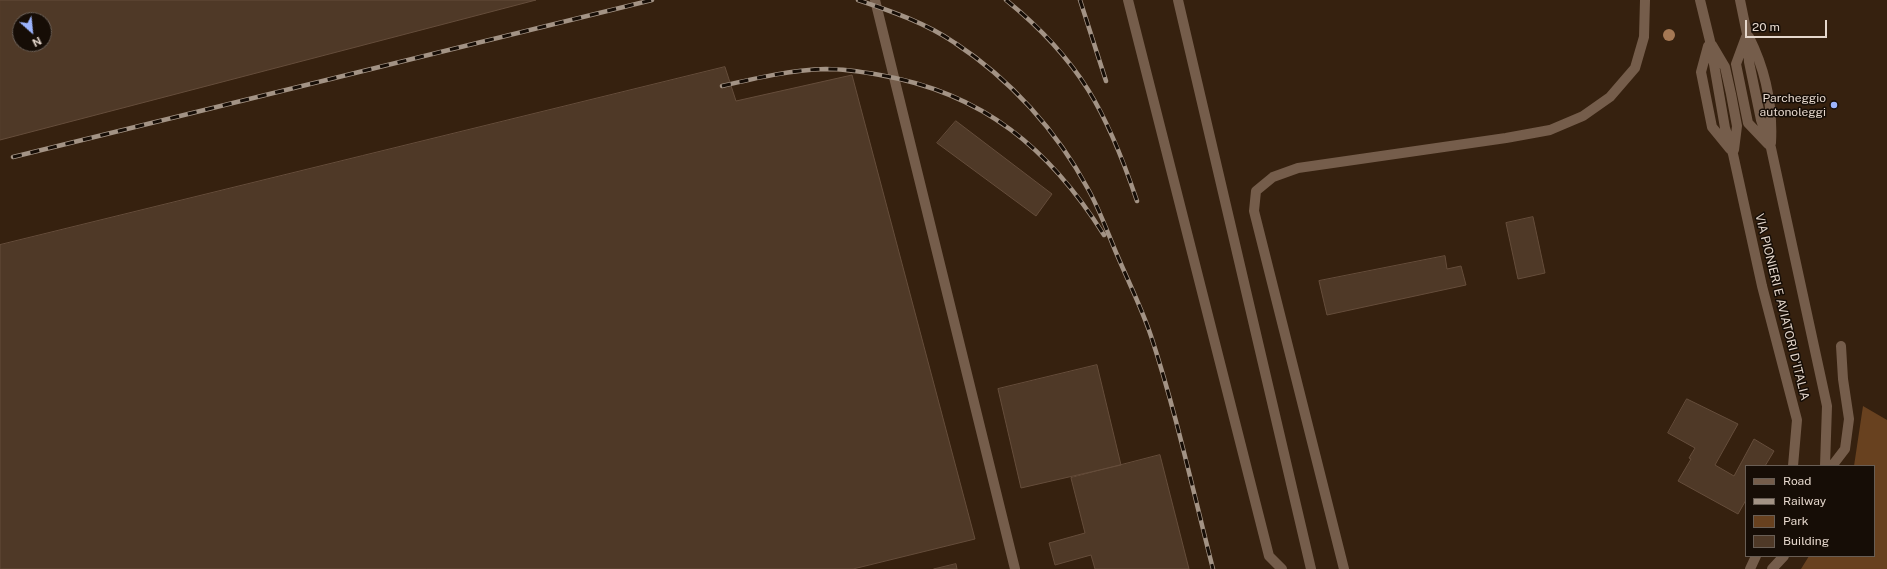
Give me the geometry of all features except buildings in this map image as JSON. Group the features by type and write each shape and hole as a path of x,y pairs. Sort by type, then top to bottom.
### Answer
{"street":[{"path":"875,0 1015,569"},
{"path":"1128,0 1269,556 1282,569"},
{"path":"1178,0 1311,569"},
{"path":"1344,569 1254,211 1256,191 1273,177 1298,168 1506,138 1550,130 1583,116 1610,97 1636,68 1644,37 1645,0"},
{"path":"1740,0 1747,34 1749,62 1761,120 1771,148 1826,406 1825,465"},
{"path":"1701,2 1710,41 1725,67 1737,126 1733,154"},
{"path":"1710,41 1701,72 1712,127 1733,154"},
{"name":"VIA PIONIERI E AVIATORI D'ITALIA","path":"1733,154 1762,286 1797,420 1793,465"},
{"path":"1833,465 1845,449 1849,419 1843,379 1841,346"},
{"path":"1750,569 1756,557"},
{"path":"1772,569 1783,557"}],"green space":[{"path":"1863,406 1887,420 1887,569 1801,569 1808,557 1875,557 1875,465 1854,465"}],"railway":[{"path":"13,157 652,0"},
{"path":"858,0 896,13 932,29 975,57 995,73 1030,108 1047,127 1076,168 1100,214 1140,306 1151,336 1176,423 1213,569"},
{"path":"1006,0 1032,22 1053,44 1072,66 1088,90 1102,114 1114,140 1137,201"},
{"path":"1080,0 1106,81"},
{"path":"722,86 787,73 833,69 880,75 917,84 951,96 982,111 1037,151 1061,176 1083,204 1104,235"}],"place":[{"name":"Parcheggio autonoleggi","path":"1834,105"}]}
